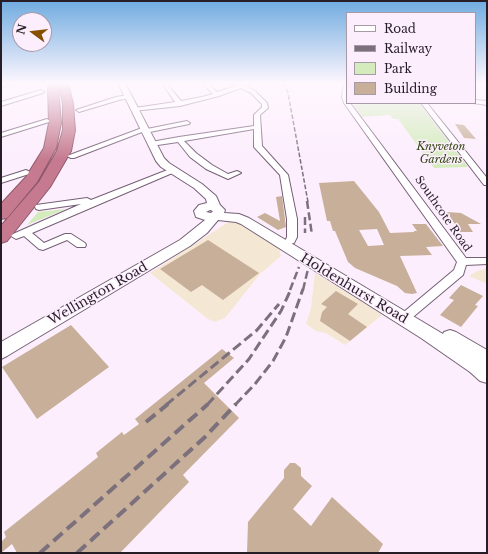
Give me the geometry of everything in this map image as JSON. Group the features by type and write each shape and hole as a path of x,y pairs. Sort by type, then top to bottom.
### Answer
{"highway":[{"path":"1,214 32,178 50,148 55,123 54,109"},
{"path":"8,237 45,184 64,151 69,130 68,109"}],"street":[{"path":"144,109 135,110 160,159 173,171 198,186 202,191 210,212"},
{"path":"264,109 257,115 256,127 258,147 275,164 284,176 292,219 293,241"},
{"name":"Southcote Road","path":"351,109 460,257 462,262"},
{"path":"429,109 487,183"},
{"path":"1,135 47,121"},
{"path":"71,156 144,130 187,123"},
{"path":"151,144 256,127"},
{"path":"179,139 193,156 209,167 228,177 237,173"},
{"path":"8,237 26,232 101,199 173,171"},
{"path":"1,181 26,172"},
{"path":"39,207 101,199"},
{"name":"Wellington Road","path":"1,351 149,265 195,236 211,221 210,212"},
{"name":"Holdenhurst Road","path":"210,212 240,212 293,241 409,314 487,359"},
{"name":"Holdenhurst Road","path":"210,212 239,218 245,221 427,333 477,366 487,375"},
{"path":"26,232 43,247 68,236 81,245"},
{"path":"409,314 459,272 462,262 487,261"}],"shaded area":[{"path":"230,221 241,223 279,249 281,256 260,274 225,318 214,322 208,319 150,273"},
{"path":"487,268 487,284 469,276 475,272"},
{"path":"315,273 382,315 345,345 326,333 316,331 306,324 311,308"}],"green space":[{"name":"Knyveton Gardens","path":"356,109 423,109 468,167 434,168 398,119 393,119 390,115 362,117"},
{"path":"66,209 27,225 38,212"}],"building":[{"path":"455,124 464,125 476,139 464,138"},
{"path":"354,181 379,212 390,233 414,232 417,231 412,224 426,224 443,246 426,247 432,255 400,256 417,293 405,293 397,286 355,268 348,262 335,231 333,231 330,221 327,221 319,183","holes":["377,229 384,245 368,246 359,230"]},
{"path":"282,196 286,227 278,230 257,217 265,213 280,221 276,197"},
{"path":"447,212 461,213 481,224 468,224 473,232 460,232"},
{"path":"208,240 259,273 223,300 202,285 191,292 160,269"},
{"path":"461,285 483,296 475,305 478,306 461,327 440,315 454,300 449,298"},
{"path":"336,291 358,304 348,314 367,327 350,341 320,321 322,312 327,307 321,304"},
{"path":"71,325 109,367 37,419 2,367"},
{"path":"222,349 234,358 204,383 239,418 183,475 189,482 120,553 17,553 12,544 1,553 1,542 6,537 4,532 98,457 96,453 122,432 124,435 139,424 135,419"},
{"path":"290,463 295,463 301,468 301,476 312,486 293,509 311,526 332,497 383,544 378,553 247,553 248,522 284,478 284,470"}],"railway":[{"path":"291,109 308,202"},
{"path":"307,201 312,235"},
{"path":"305,217 305,233"},
{"path":"290,290 299,267"},
{"path":"303,290 308,269"},
{"path":"208,404 249,359 281,311 291,289"},
{"path":"235,405 255,384 273,361 286,337 303,289"},
{"path":"166,405 257,330 279,304"},
{"path":"146,422 168,404"},
{"path":"40,553 208,404"},
{"path":"77,553 205,437 236,404"}]}
